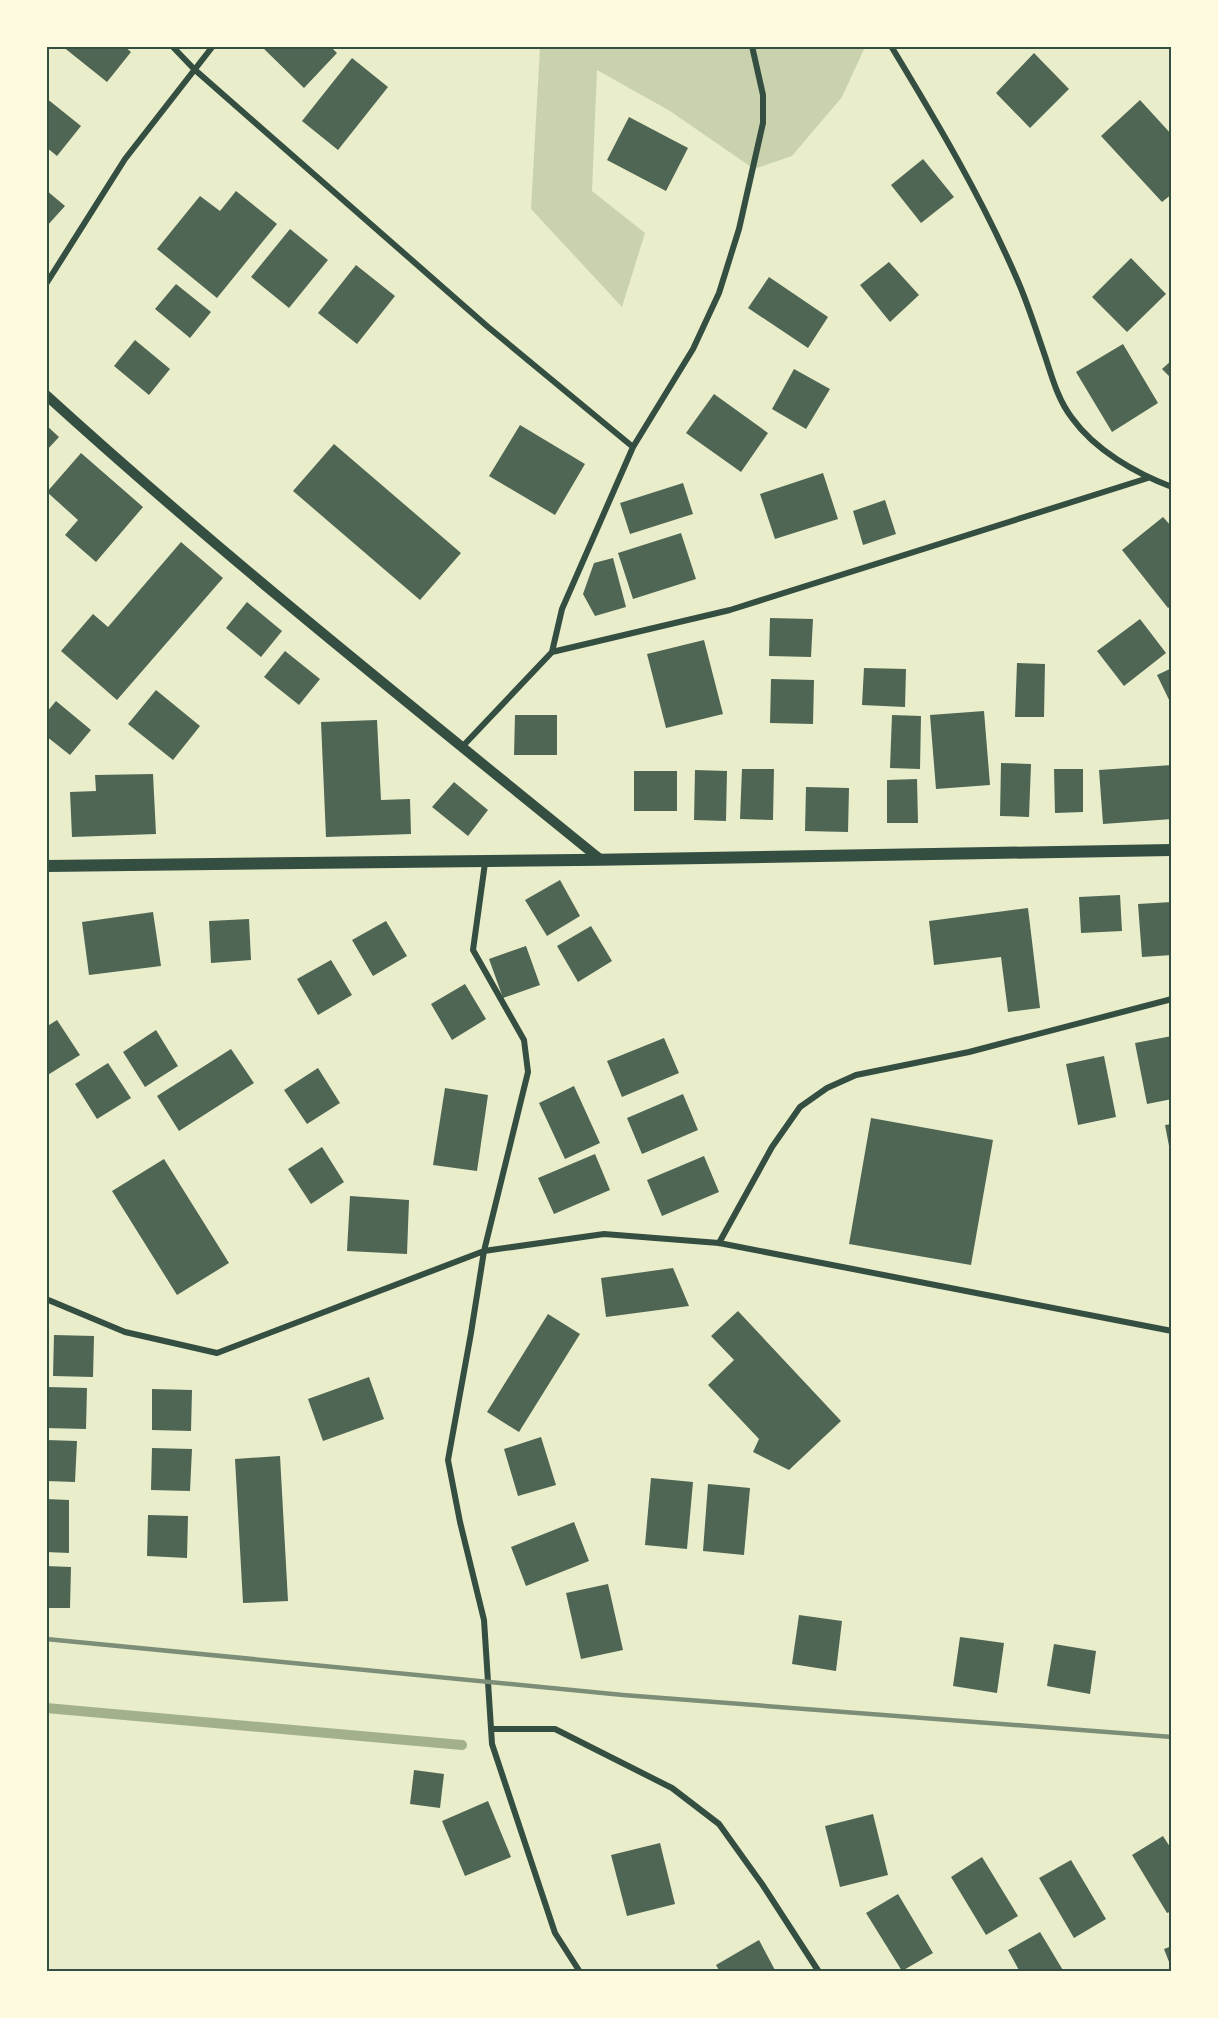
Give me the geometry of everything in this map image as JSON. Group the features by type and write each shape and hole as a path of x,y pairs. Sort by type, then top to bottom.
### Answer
{"main road":[{"path":"46,866 485,863 600,859 1172,850"}],"street":[{"path":"172,46 194,69 488,327 633,447"},
{"path":"46,284 125,159 213,46"},
{"path":"462,747 552,652 562,609 633,447 693,349 719,293 739,229 763,123 763,95 753,46"},
{"path":"891,46 954,153 1017,278 1055,387 1071,418 1097,445 1148,478 1172,487"},
{"path":"46,395 134,475 600,859"},
{"path":"552,652 729,610 1148,478"},
{"path":"485,863 473,951 524,1041 528,1072 484,1251 448,1460 460,1522 484,1620 492,1744 555,1933 580,1971"},
{"path":"719,1243 772,1147 800,1107 827,1088 856,1075 969,1052 1172,999"},
{"path":"46,1299 125,1332 217,1353 484,1251 604,1234 719,1243 1172,1331"},
{"path":"491,1729 555,1729 672,1788 719,1824 762,1884 819,1971"}],"green space":[{"path":"540,47 865,47 842,97 792,156 754,169 670,111 597,70 592,191 645,233 622,307 531,209"}],"building":[{"path":"62,46 124,46 131,52 107,82"},
{"path":"261,46 330,46 337,53 304,88"},
{"path":"1034,53 1069,89 1030,128 996,93"},
{"path":"352,58 388,87 338,150 302,121"},
{"path":"46,98 81,126 57,156 46,147"},
{"path":"1140,100 1172,135 1172,194 1162,202 1101,136"},
{"path":"629,117 688,148 666,191 607,160"},
{"path":"923,159 954,197 921,223 891,185"},
{"path":"46,190 65,206 46,227"},
{"path":"236,191 277,224 217,298 157,249 200,196 220,211"},
{"path":"290,229 328,260 289,308 251,277"},
{"path":"1131,258 1166,294 1127,332 1092,297"},
{"path":"889,262 919,295 890,322 860,285"},
{"path":"356,265 395,296 357,344 318,313"},
{"path":"769,277 828,317 808,348 748,308"},
{"path":"176,284 211,312 190,338 155,309"},
{"path":"135,340 170,369 149,395 114,366"},
{"path":"1123,344 1158,403 1112,432 1076,372"},
{"path":"1172,360 1172,379 1162,369"},
{"path":"794,369 830,389 806,429 772,409"},
{"path":"714,394 768,433 741,472 686,433"},
{"path":"46,425 59,437 46,451"},
{"path":"520,425 585,464 555,515 489,476"},
{"path":"334,444 461,553 420,600 293,491"},
{"path":"81,453 143,507 96,562 65,535 78,520 47,492"},
{"path":"823,473 838,519 775,539 760,494"},
{"path":"683,483 693,514 630,534 620,503"},
{"path":"885,500 896,534 863,545 853,511"},
{"path":"1163,517 1172,527 1172,605 1168,608 1122,550"},
{"path":"681,533 696,579 633,599 618,553"},
{"path":"181,542 223,578 117,700 61,651 93,614 108,627"},
{"path":"613,558 626,607 595,616 583,594 594,563"},
{"path":"247,602 282,631 261,657 226,628"},
{"path":"770,618 813,619 811,657 769,656"},
{"path":"1140,619 1166,653 1124,686 1097,651"},
{"path":"704,640 723,714 666,728 647,654"},
{"path":"285,651 320,679 299,705 264,677"},
{"path":"1017,663 1045,664 1044,717 1015,717"},
{"path":"864,668 906,669 905,707 862,705"},
{"path":"1172,668 1172,706 1157,675"},
{"path":"771,679 814,680 813,724 770,723"},
{"path":"156,690 200,726 173,760 128,724"},
{"path":"56,701 91,730 70,755 46,736 46,713"},
{"path":"984,711 990,785 936,789 930,715"},
{"path":"515,715 557,715 557,755 514,755"},
{"path":"892,715 921,716 920,769 890,768"},
{"path":"377,720 381,800 410,799 411,834 326,837 321,722"},
{"path":"1001,763 1031,764 1029,817 1000,816"},
{"path":"1172,765 1172,819 1103,824 1099,770"},
{"path":"742,769 774,769 773,820 740,819"},
{"path":"1054,769 1083,769 1083,812 1055,813"},
{"path":"695,770 727,771 726,821 694,820"},
{"path":"634,771 677,771 677,811 634,811"},
{"path":"153,774 156,834 72,837 70,792 96,791 95,775"},
{"path":"917,779 918,823 887,823 887,780"},
{"path":"454,782 488,810 468,836 432,807"},
{"path":"806,787 849,788 848,832 805,831"},
{"path":"560,880 580,916 547,936 525,900"},
{"path":"1120,895 1122,931 1081,933 1079,897"},
{"path":"1172,902 1172,955 1142,957 1138,904"},
{"path":"1028,908 1040,1008 1008,1012 1001,957 934,965 929,921"},
{"path":"153,912 161,966 89,975 82,922"},
{"path":"249,919 251,960 211,963 209,921"},
{"path":"386,921 407,956 373,976 352,940"},
{"path":"591,926 612,961 578,982 557,946"},
{"path":"526,946 540,985 503,998 489,959"},
{"path":"331,960 352,995 318,1015 297,979"},
{"path":"465,984 486,1019 452,1040 431,1004"},
{"path":"57,1020 80,1055 46,1076 46,1027"},
{"path":"156,1030 178,1066 145,1087 123,1052"},
{"path":"1172,1036 1172,1099 1147,1104 1135,1043"},
{"path":"664,1038 679,1073 622,1097 607,1061"},
{"path":"231,1049 254,1083 179,1131 157,1096"},
{"path":"1104,1056 1116,1117 1078,1125 1066,1064"},
{"path":"108,1063 131,1098 97,1119 75,1084"},
{"path":"318,1068 340,1103 307,1124 284,1090"},
{"path":"574,1086 600,1143 565,1159 539,1103"},
{"path":"445,1088 488,1095 477,1171 433,1165"},
{"path":"683,1094 698,1130 642,1154 627,1118"},
{"path":"871,1118 993,1140 971,1265 849,1244"},
{"path":"1172,1124 1172,1151 1170,1151 1165,1125"},
{"path":"322,1147 344,1182 311,1204 288,1169"},
{"path":"595,1154 610,1190 554,1214 538,1178"},
{"path":"704,1156 719,1192 662,1216 647,1180"},
{"path":"164,1159 229,1263 177,1295 112,1191"},
{"path":"350,1196 409,1200 407,1254 347,1251"},
{"path":"673,1268 689,1306 606,1317 601,1278"},
{"path":"738,1311 841,1421 789,1470 753,1452 759,1439 708,1385 734,1360 711,1336"},
{"path":"548,1314 580,1334 519,1432 487,1412"},
{"path":"54,1335 94,1336 93,1377 53,1376"},
{"path":"369,1377 384,1419 323,1441 308,1399"},
{"path":"47,1387 87,1388 86,1429 46,1428"},
{"path":"152,1389 192,1390 191,1431 152,1430"},
{"path":"541,1437 556,1485 518,1496 504,1449"},
{"path":"46,1440 77,1441 75,1482 46,1481"},
{"path":"152,1448 192,1449 190,1491 151,1490"},
{"path":"280,1456 288,1601 243,1603 235,1459"},
{"path":"651,1478 693,1482 687,1549 645,1545"},
{"path":"708,1484 750,1488 744,1555 703,1551"},
{"path":"46,1499 69,1500 69,1553 46,1552"},
{"path":"148,1515 188,1516 187,1558 147,1556"},
{"path":"574,1522 589,1561 526,1586 511,1547"},
{"path":"46,1566 71,1567 70,1608 46,1608"},
{"path":"608,1584 623,1650 581,1659 566,1593"},
{"path":"799,1615 842,1621 836,1671 792,1664"},
{"path":"960,1637 1004,1643 997,1693 953,1686"},
{"path":"1054,1644 1096,1651 1090,1694 1047,1686"},
{"path":"414,1770 444,1774 440,1808 410,1804"},
{"path":"488,1801 511,1857 465,1876 442,1821"},
{"path":"873,1814 888,1875 840,1887 825,1826"},
{"path":"1163,1836 1172,1850 1172,1911 1167,1913 1132,1855"},
{"path":"660,1843 675,1904 627,1916 611,1855"},
{"path":"982,1857 1018,1916 986,1935 951,1877"},
{"path":"1071,1860 1106,1919 1074,1938 1039,1878"},
{"path":"898,1894 933,1953 902,1971 866,1913"},
{"path":"1040,1932 1064,1972 1020,1972 1008,1950"},
{"path":"759,1940 776,1972 720,1972 716,1965"},
{"path":"1172,1946 1172,1967 1171,1967 1164,1949"}],"waterway":[{"path":"46,1708 462,1745"}],"railway":[{"path":"46,1639 623,1695 1172,1737"}]}
